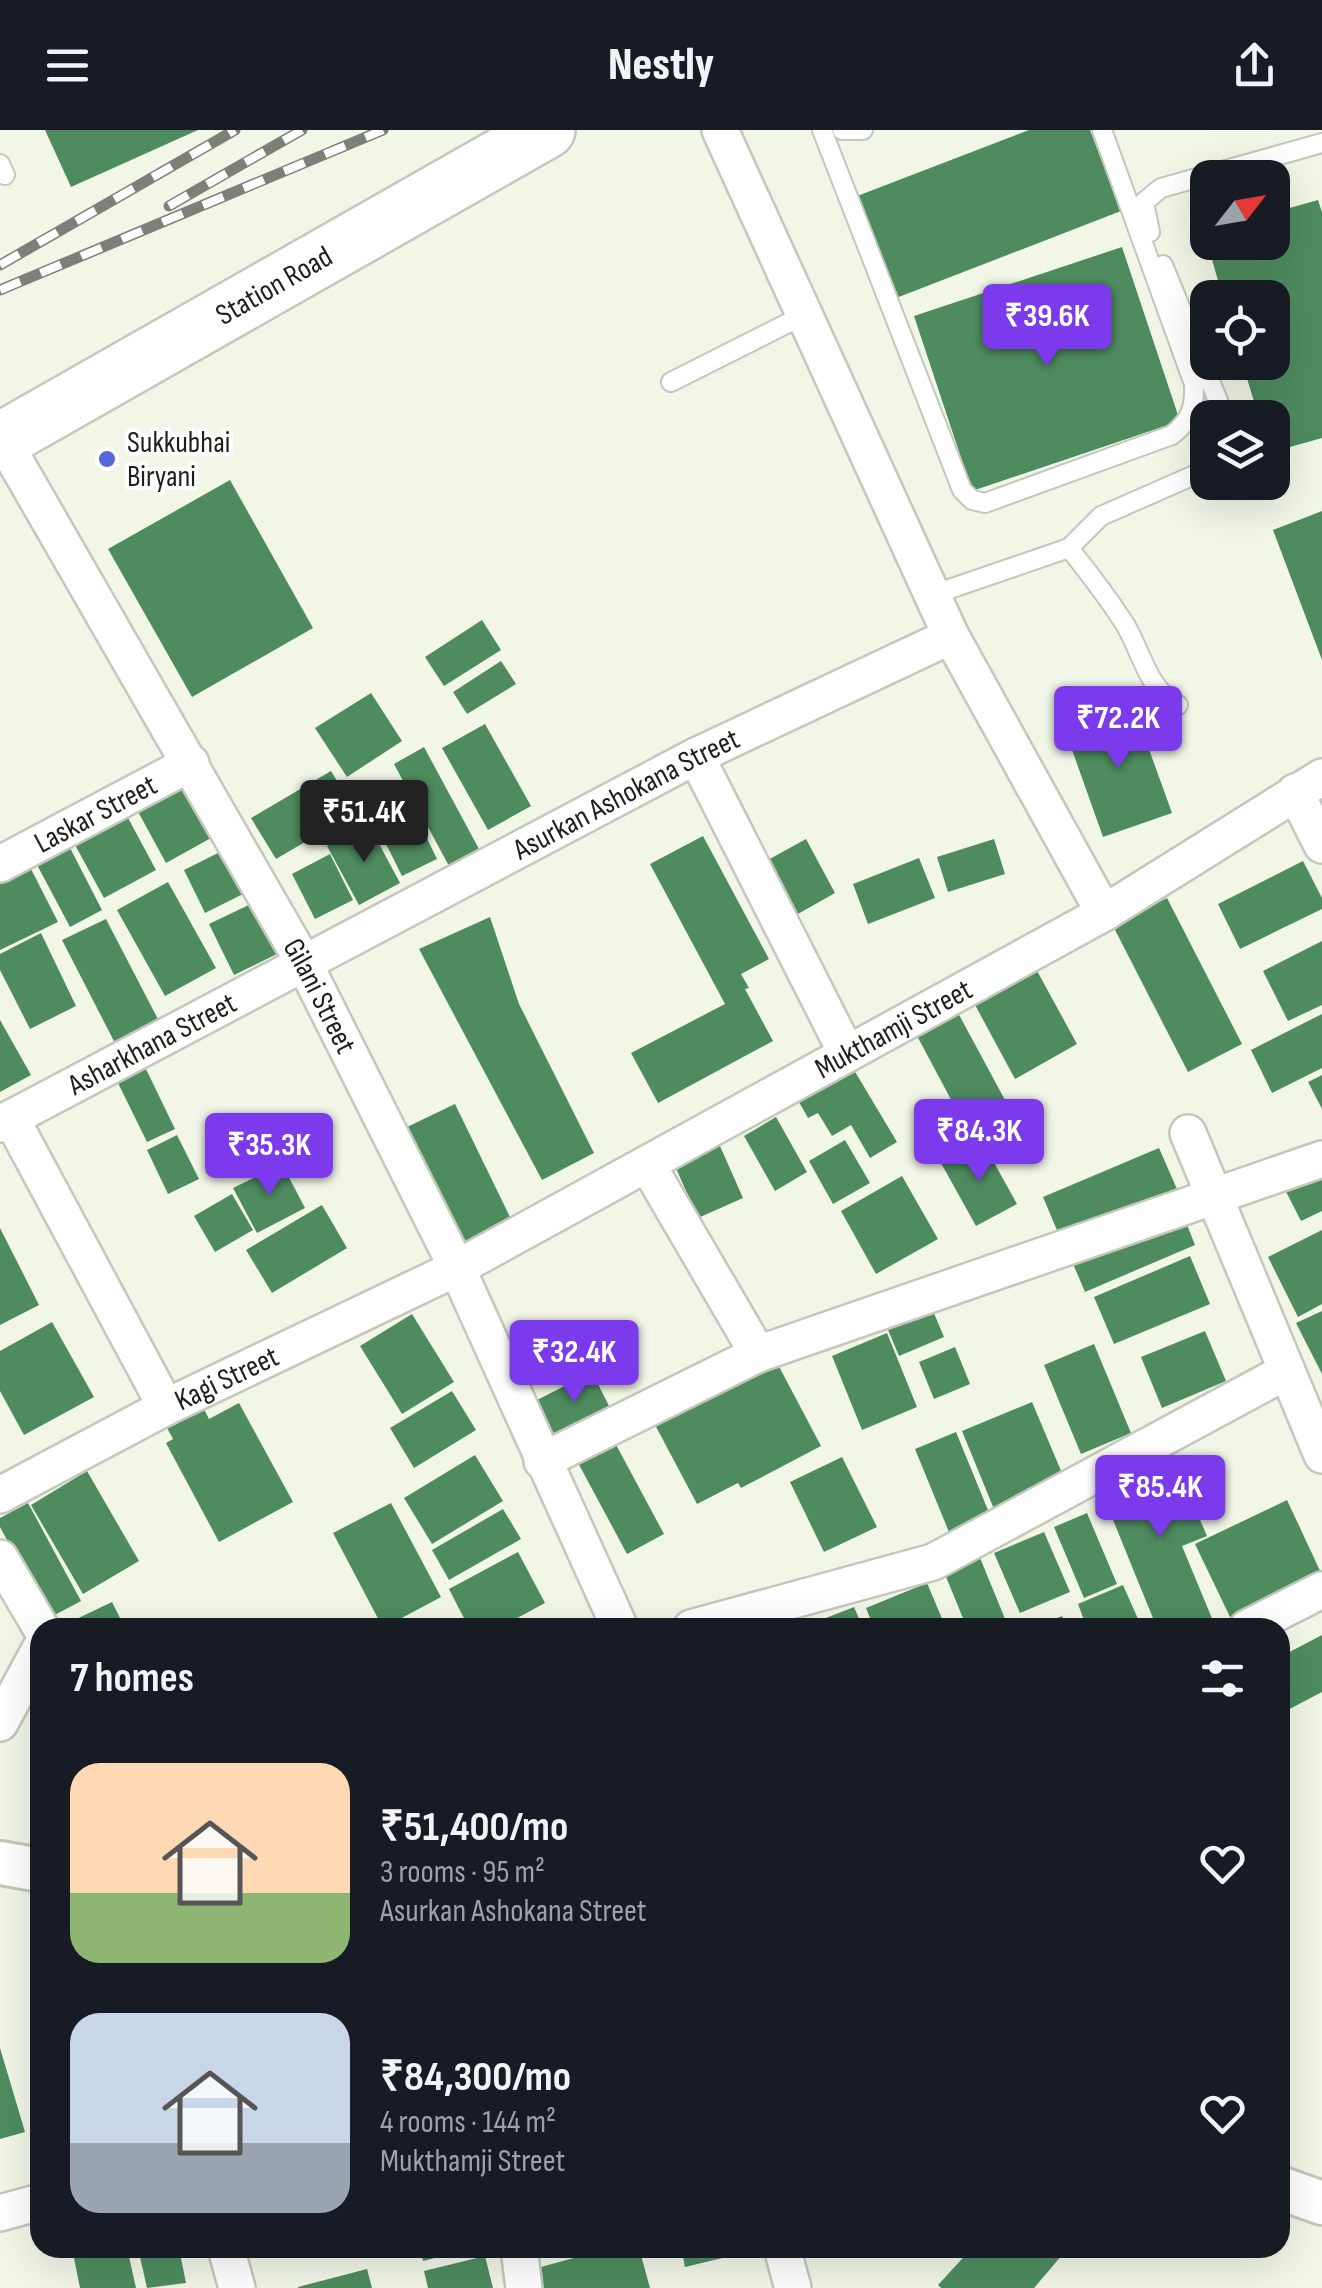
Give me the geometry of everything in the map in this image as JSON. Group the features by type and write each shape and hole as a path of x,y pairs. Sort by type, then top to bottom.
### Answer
{"main road":[{"name":"Station Road","path":"1,441 546,130"}],"street":[{"path":"720,130 951,636 1104,913"},
{"name":"Gilani Street","path":"1,441 305,964 457,1268 615,1618"},
{"name":"Asurkan Ashokana Street","path":"305,964 696,756 951,636"},
{"path":"696,756 847,1054"},
{"name":"Laskar Street","path":"0,864 190,763"},
{"path":"1309,784 1322,845"},
{"name":"Mukthamji Street","path":"457,1268 1104,913 1309,784"},
{"name":"Asharkhana Street","path":"6,1121 305,964"},
{"path":"6,1121 166,1407"},
{"path":"1188,1133 1322,1455"},
{"path":"542,1461 758,1354 1322,1159"},
{"path":"648,1164 758,1354"},
{"name":"Kagi Street","path":"0,1495 166,1407 457,1268"},
{"path":"728,1618 933,1562 1287,1371"},
{"path":"0,1558 35,1618"},
{"path":"1267,1618 1322,1590"},
{"path":"0,1723 30,1668"},
{"path":"0,1864 30,1868"},
{"path":"1290,2192 1322,2203"},
{"path":"0,2213 30,2205"},
{"path":"228,2258 236,2288"},
{"path":"520,2258 524,2288"},
{"path":"785,2258 794,2288"}],"lane":[{"path":"822,130 962,490 972,500 985,503 1172,435 1187,423 1194,405 1194,384 1102,130"},
{"path":"842,130 863,130"},
{"path":"1218,400 1146,223 1144,202 1161,188 1322,143"},
{"path":"671,382 804,315"},
{"path":"932,595 1069,548 1102,516 1190,476"},
{"path":"1069,548 1128,630 1146,670 1178,706"}],"building":[{"path":"45,130 198,130 71,187"},
{"path":"1029,130 1090,130 1121,211 891,300 852,198"},
{"path":"1318,200 1322,212 1322,438 1290,447 1290,400 1254,400 1247,380 1290,380 1290,280 1218,280 1212,260 1290,260 1290,208"},
{"path":"1122,247 1180,421 972,491 914,316"},
{"path":"230,480 313,628 192,697 108,549"},
{"path":"1322,511 1322,660 1273,530"},
{"path":"482,620 501,650 444,686 425,657"},
{"path":"501,661 516,684 467,714 453,692"},
{"path":"371,693 402,741 347,777 315,728"},
{"path":"1133,705 1172,813 1103,837 1065,730"},
{"path":"485,724 531,806 488,830 442,748"},
{"path":"424,747 479,849 449,866 394,764"},
{"path":"331,771 356,812 276,859 251,818"},
{"path":"190,778 220,833 166,863 136,808"},
{"path":"403,789 437,859 402,876 367,806"},
{"path":"127,816 156,870 104,898 75,845"},
{"path":"369,825 400,883 359,905 327,846"},
{"path":"703,836 769,959 741,974 773,1041 658,1103 631,1053 725,1004 650,864"},
{"path":"806,839 835,893 789,919 759,865"},
{"path":"994,839 1005,874 948,892 937,857"},
{"path":"68,844 102,910 70,927 35,861"},
{"path":"230,847 251,890 205,913 184,870"},
{"path":"330,854 353,900 315,919 292,874"},
{"path":"919,858 935,898 868,924 853,884"},
{"path":"1303,861 1322,898 1322,909 1240,949 1218,904"},
{"path":"29,865 58,922 0,950 0,879"},
{"path":"168,882 216,968 165,996 117,910"},
{"path":"1167,898 1242,1044 1188,1072 1113,926"},
{"path":"257,901 283,951 234,975 209,924"},
{"path":"490,917 519,1004 594,1153 542,1180 419,949"},
{"path":"106,919 162,1027 118,1049 62,940"},
{"path":"41,933 76,1006 30,1029 0,970 0,954"},
{"path":"1322,941 1322,1005 1288,1021 1263,971"},
{"path":"1036,969 1077,1044 1015,1079 974,1003"},
{"path":"957,1011 1005,1100 963,1122 916,1034"},
{"path":"1322,1014 1322,1068 1272,1093 1251,1050"},
{"path":"0,1020 31,1075 0,1092"},
{"path":"146,1069 175,1129 147,1142 118,1083"},
{"path":"854,1070 897,1142 870,1158 851,1125 832,1136 818,1113 808,1118 799,1102"},
{"path":"1322,1075 1322,1109 1308,1082"},
{"path":"455,1104 512,1221 462,1245 405,1128"},
{"path":"776,1117 807,1172 775,1191 744,1136"},
{"path":"177,1135 199,1179 168,1194 147,1150"},
{"path":"845,1140 870,1183 833,1204 809,1161"},
{"path":"982,1141 1017,1204 976,1226 941,1163"},
{"path":"1322,1141 1322,1211 1301,1221 1273,1166"},
{"path":"720,1146 743,1198 698,1218 675,1166"},
{"path":"1159,1148 1184,1205 1067,1254 1043,1197"},
{"path":"282,1164 305,1208 257,1233 233,1188"},
{"path":"902,1176 938,1239 876,1274 841,1211"},
{"path":"232,1194 253,1230 215,1252 194,1216"},
{"path":"322,1205 347,1248 272,1293 246,1250"},
{"path":"1182,1212 1195,1245 1085,1292 1071,1259"},
{"path":"0,1228 39,1305 0,1325"},
{"path":"1322,1230 1322,1304 1298,1317 1268,1257"},
{"path":"1190,1256 1210,1304 1114,1344 1094,1297"},
{"path":"928,1299 944,1337 899,1356 883,1318"},
{"path":"1322,1311 1322,1374 1296,1323"},
{"path":"412,1314 454,1382 402,1414 360,1346"},
{"path":"52,1322 94,1397 24,1435 0,1391 0,1351"},
{"path":"1205,1331 1226,1381 1162,1408 1141,1357"},
{"path":"887,1333 917,1407 862,1430 832,1356"},
{"path":"1094,1344 1131,1433 1081,1454 1044,1365"},
{"path":"955,1347 970,1384 934,1399 919,1362"},
{"path":"774,1357 821,1446 741,1488 738,1483 697,1504 653,1421"},
{"path":"592,1372 611,1410 556,1438 537,1400"},
{"path":"452,1391 476,1430 414,1468 390,1428"},
{"path":"1032,1402 1067,1485 996,1514 962,1431"},
{"path":"239,1403 293,1502 219,1542 166,1443 173,1439 166,1426 203,1407 209,1419"},
{"path":"956,1432 992,1520 951,1537 915,1449"},
{"path":"614,1441 664,1534 627,1554 577,1461"},
{"path":"1171,1453 1207,1536 1182,1546 1212,1618 1153,1618 1098,1483"},
{"path":"475,1455 503,1501 432,1544 404,1498"},
{"path":"842,1457 877,1527 824,1552 790,1482"},
{"path":"87,1471 139,1561 83,1594 31,1505"},
{"path":"1287,1500 1322,1575 1231,1618 1195,1544"},
{"path":"28,1503 81,1601 49,1618 0,1527 0,1518"},
{"path":"391,1503 441,1597 402,1618 378,1618 333,1533"},
{"path":"503,1509 521,1539 449,1580 432,1550"},
{"path":"1087,1513 1117,1584 1084,1598 1054,1527"},
{"path":"1044,1532 1070,1592 1020,1613 994,1553"},
{"path":"518,1552 545,1603 517,1618 464,1618 449,1589"},
{"path":"978,1553 1005,1618 963,1618 942,1567"},
{"path":"927,1583 942,1618 870,1618 866,1608"},
{"path":"1123,1585 1138,1618 1083,1618 1078,1604"},
{"path":"112,1602 120,1618 78,1618"},
{"path":"854,1607 859,1618 826,1618"},
{"path":"1322,1635 1322,1692 1290,1709 1290,1652"},
{"path":"0,2048 25,2132 0,2139"},
{"path":"74,2258 129,2258 136,2288 80,2288"},
{"path":"140,2258 181,2258 186,2283 147,2288"},
{"path":"486,2258 493,2288 428,2288 424,2271"},
{"path":"574,2258 642,2258 650,2288 535,2288 530,2270"},
{"path":"683,2258 722,2258 685,2267"},
{"path":"963,2258 1060,2258 1034,2288 938,2285"},
{"path":"367,2269 372,2288 298,2288 298,2287"}],"railway":[{"path":"0,265 235,130"},
{"path":"169,206 302,130"},
{"path":"0,290 383,130"}],"place":[{"name":"Sukkubhai Biryani","path":"107,459"}]}
